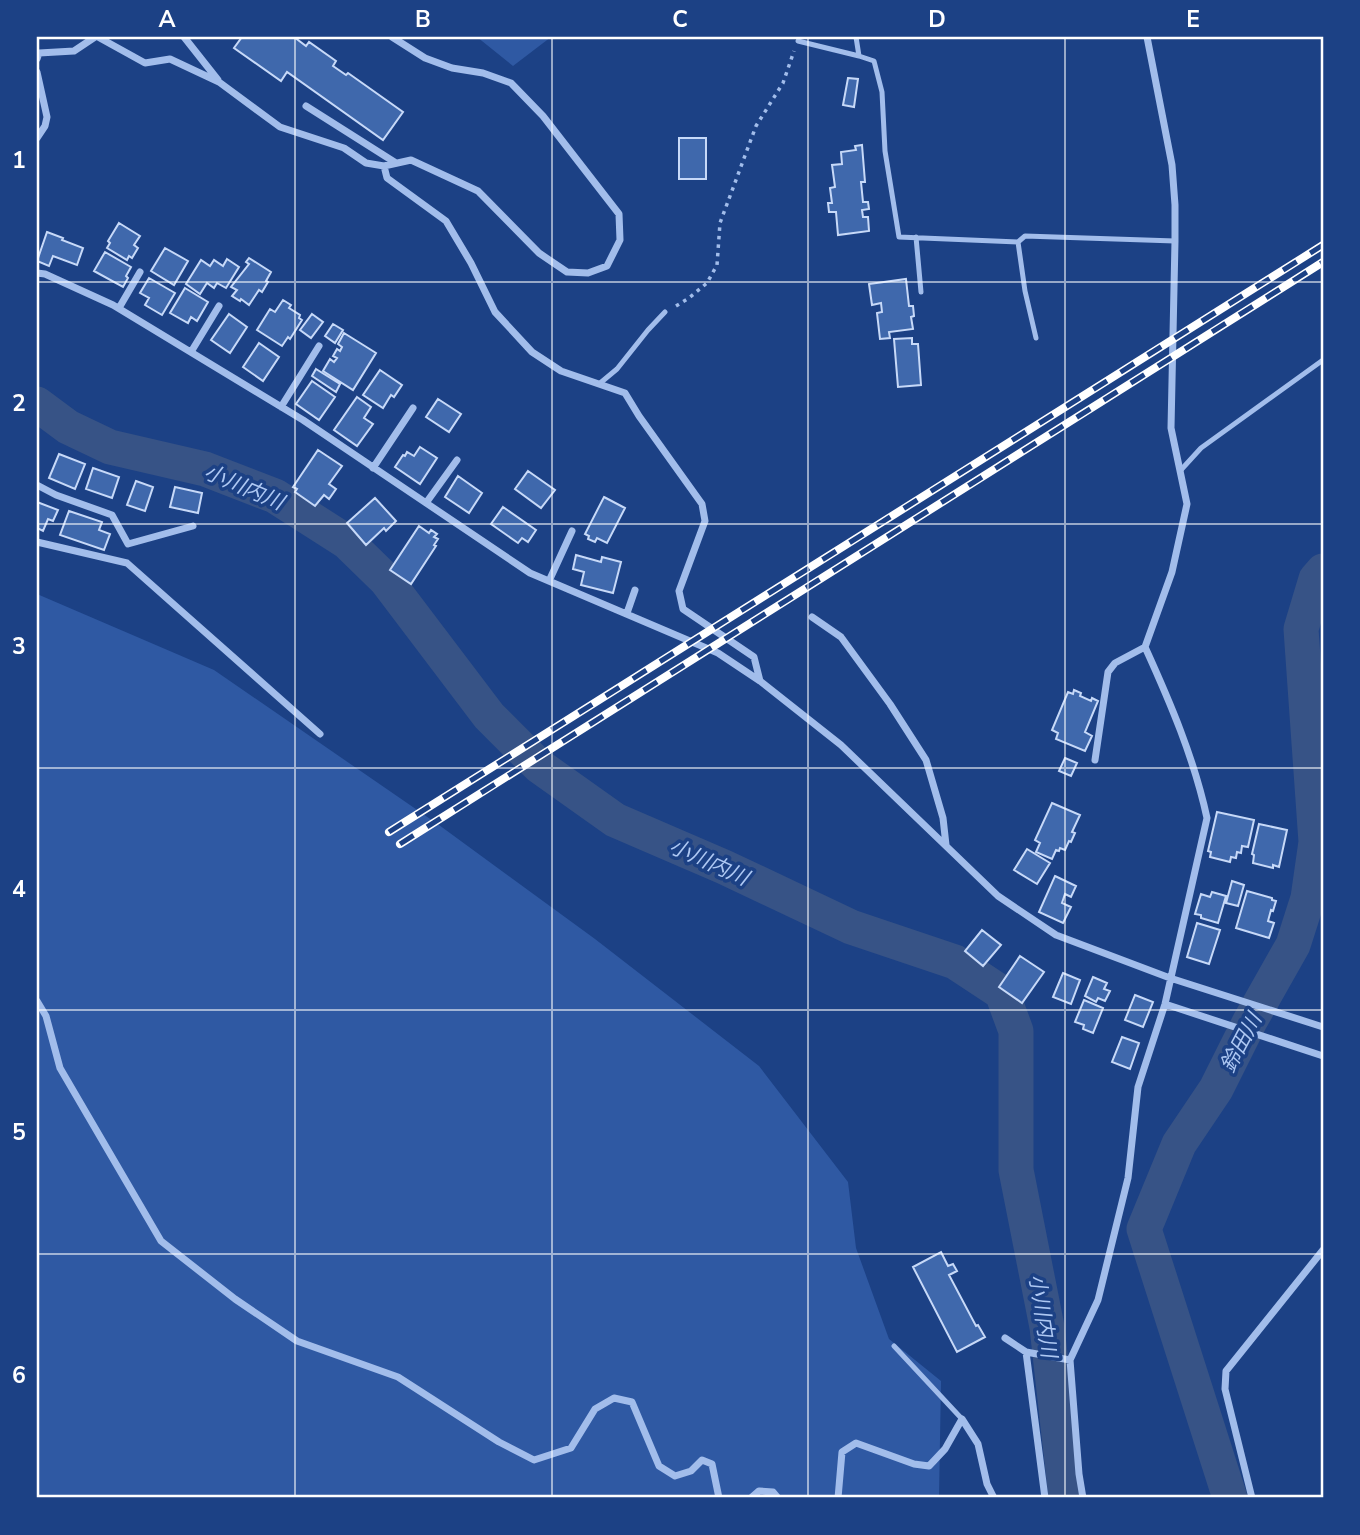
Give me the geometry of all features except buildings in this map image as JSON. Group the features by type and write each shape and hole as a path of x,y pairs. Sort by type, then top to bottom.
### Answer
{"street":[{"path":"37,59 39,53 74,51 96,37 145,63 170,59 219,82 280,127 344,148 366,163 384,166 411,160 478,191 539,253 567,272 588,273 607,266 620,240 620,215 543,116 511,83 425,58 391,37"},
{"path":"184,37 219,82"},
{"path":"1095,760 1108,672 1115,663 1145,647 1172,572 1187,504 1171,428 1175,241 1172,165 1147,37"},
{"path":"37,72 47,117 46,126 37,138"},
{"path":"306,106 396,163"},
{"path":"384,166 387,178 446,221 495,312 532,352 561,371 625,393 702,504 705,521 679,591 682,609 754,657 760,681"},
{"path":"119,308 140,272"},
{"path":"37,273 45,274 119,308 281,407 530,573 718,653 760,681 841,746 998,896 1056,934 1195,987 1323,1027"},
{"path":"191,352 219,306"},
{"path":"281,407 319,346"},
{"path":"373,468 413,408"},
{"path":"426,503 457,460"},
{"path":"37,485 56,495 112,515 128,544 127,563"},
{"path":"128,544 193,526"},
{"path":"549,581 572,531"},
{"path":"37,542 127,563 320,734"},
{"path":"627,613 635,590"},
{"path":"812,617 841,637 890,704 926,760 943,818 946,846"},
{"path":"1083,1498 1067,1360 1098,1300 1128,1178 1138,1087 1165,1004 1207,818 1201,790 1173,709 1145,647"},
{"path":"37,1001 46,1016 60,1068 161,1241 235,1299 297,1341 398,1377 499,1442 534,1460 571,1448 595,1409 614,1398 632,1402 659,1466 675,1476 691,1471 702,1460 712,1464 719,1498"},
{"path":"1165,1004 1323,1056"},
{"path":"1252,1498 1225,1389 1226,1371 1323,1250"},
{"path":"1006,1338 1026,1352 1067,1360"},
{"path":"1026,1352 1045,1498"},
{"path":"838,1498 842,1452 856,1443 914,1464 929,1466 945,1449 962,1419 978,1444 987,1484 994,1498"},
{"path":"751,1498 759,1491 774,1492 778,1498"}],"lane":[{"path":"856,37 859,56"},
{"path":"798,41 874,61 881,92 884,151 899,237 1018,242 1025,236 1175,241"},
{"path":"916,237 921,292"},
{"path":"1018,242 1025,291 1036,338"},
{"path":"599,384 617,369 665,312"},
{"path":"1180,471 1201,447 1323,360"},
{"path":"894,1346 962,1419"}],"path":[{"path":"665,312 689,298 706,283 717,265 720,223 756,125 783,83 798,41"}],"shaded area":[{"path":"477,37 551,37 513,66"},
{"path":"37,594 214,670 439,825 595,939 759,1066 848,1182 856,1248 889,1339 941,1381 939,1498 37,1498"}],"waterway":[{"name":"小川内川","path":"37,404 68,427 110,447 205,469 275,496 347,542 386,580 489,716 539,766 615,820 724,867 851,927 955,962 1002,993 1016,1031 1016,1170 1047,1327 1066,1498"},
{"name":"鈴田川","path":"1230,1498 1144,1229 1179,1144 1216,1089 1293,945 1308,898 1316,842 1301,629 1316,579 1323,571"}],"railway":[{"path":"389,832 1323,245"},
{"path":"400,844 1323,262"}]}
